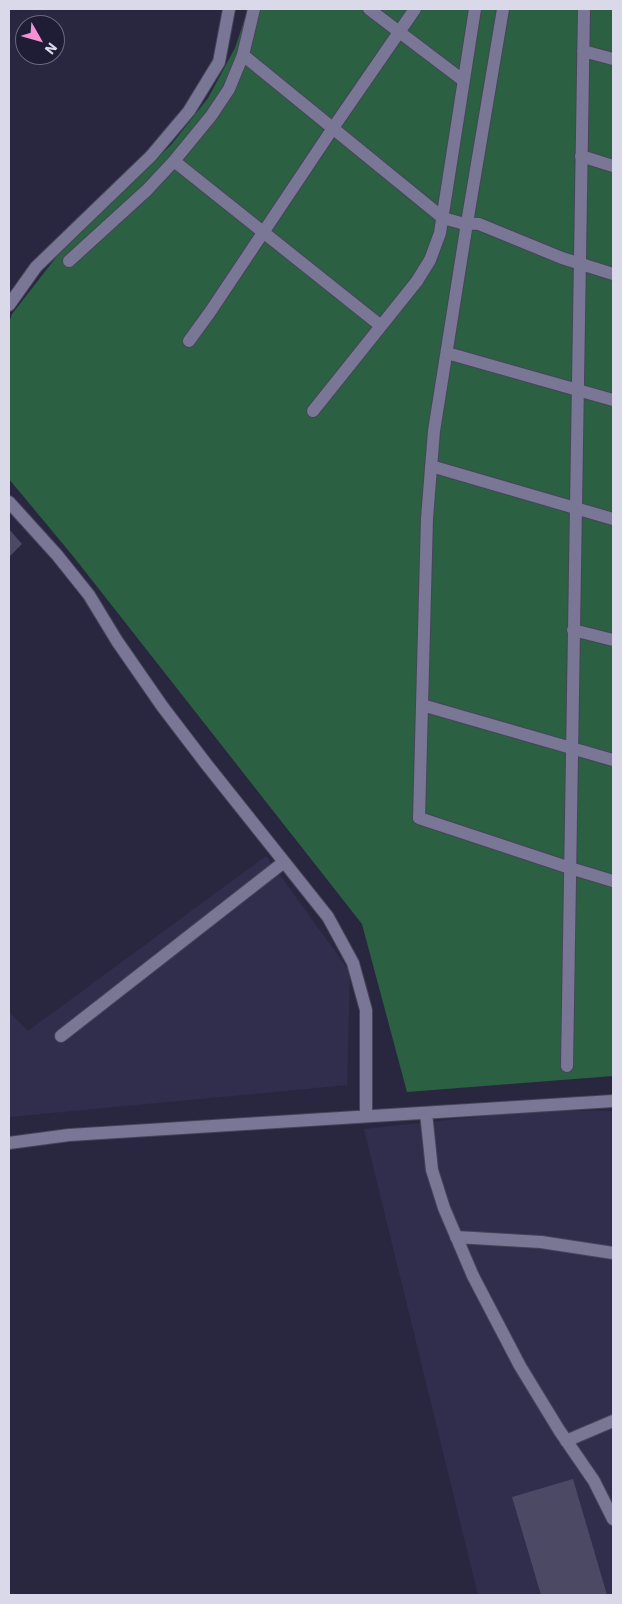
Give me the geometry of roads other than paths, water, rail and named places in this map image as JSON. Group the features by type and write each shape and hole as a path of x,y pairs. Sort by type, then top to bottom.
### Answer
{"street":[{"path":"9,305 36,267 151,156 189,111 219,62 229,9"},
{"path":"69,261 147,190 174,161 210,116 229,89 243,55 254,9"},
{"path":"369,9 464,81"},
{"path":"189,341 415,9"},
{"path":"314,412 417,281 430,260 440,233 443,218 475,9"},
{"path":"503,9 434,431 427,518 419,818 613,881"},
{"path":"566,1066 584,9"},
{"path":"583,51 613,59"},
{"path":"243,55 443,218 479,224 579,263 613,274"},
{"path":"581,156 613,166"},
{"path":"174,161 381,326"},
{"path":"447,353 613,400"},
{"path":"431,466 613,519"},
{"path":"9,502 57,555 89,595 117,641 162,706 328,917 353,963 366,1010 366,1116"},
{"path":"574,630 613,640"},
{"path":"422,705 613,760"},
{"path":"61,1036 284,862"},
{"path":"9,1143 68,1135 613,1101"},
{"path":"426,1112 432,1170 444,1208 473,1276 520,1366 566,1441 594,1480 613,1518"},
{"path":"456,1237 541,1242 613,1253"},
{"path":"566,1441 613,1421"}]}
